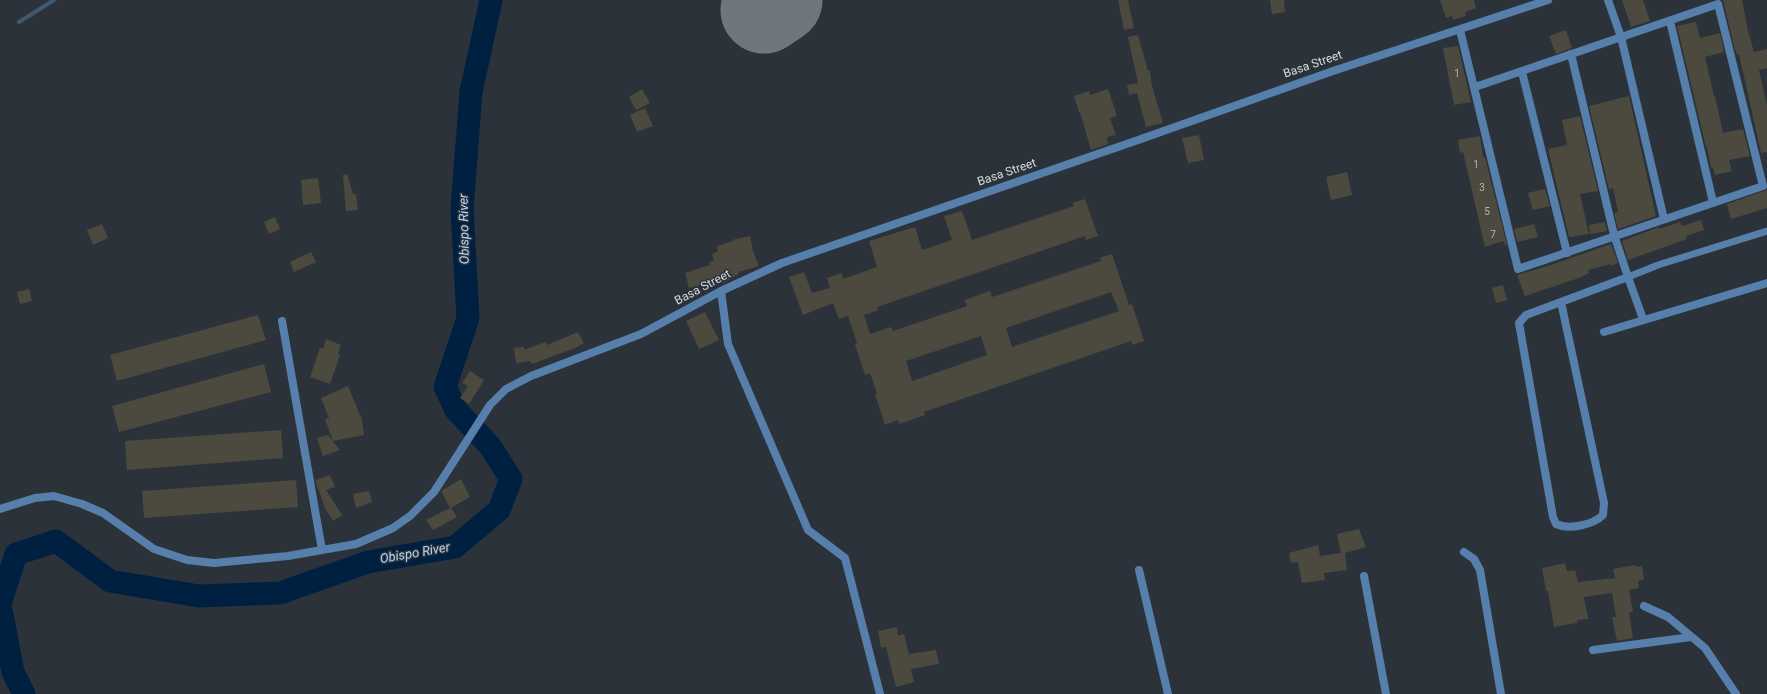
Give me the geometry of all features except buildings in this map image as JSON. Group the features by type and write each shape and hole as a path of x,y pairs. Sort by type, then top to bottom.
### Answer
{"street":[{"name":"Basa Street","path":"0,509 35,498 54,496 82,504 103,513 154,549 187,560 214,563 288,556 356,544 393,528 410,516 434,492 490,405 506,390 531,376 641,334 721,291 782,263 1141,139 1333,70 1460,30 1548,0"},
{"path":"1608,0 1621,37 1664,219"},
{"path":"1460,30 1518,269 1567,253 1614,235 1763,186 1718,4 1475,87"},
{"path":"1670,21 1714,202"},
{"path":"1571,54 1614,235 1643,319"},
{"path":"1522,72 1567,253"},
{"path":"1561,302 1604,504 1603,515 1597,521 1564,528 1556,524 1553,517 1519,323 1526,315 1628,276"},
{"path":"1604,332 1643,319 1767,283"},
{"path":"721,291 728,344 808,530 845,558 880,694"},
{"path":"282,321 322,550"},
{"path":"1464,552 1474,559 1480,570 1502,694"},
{"path":"1139,570 1168,694"},
{"path":"1364,576 1386,694"},
{"path":"1644,606 1668,617 1705,648 1736,694"},
{"path":"1593,650 1691,637"}],"lane":[{"path":"1628,276 1658,265 1767,232"}],"shaded area":[{"path":"821,0 754,48 720,1"}],"waterway":[{"path":"19,22 54,0"},
{"name":"Obispo River","path":"24,694 13,672 0,604 16,554 56,541 110,581 199,596 280,593 368,562 455,547 499,510 511,479 490,446 456,410 445,387 468,318 462,209 471,92 491,0"}],"runway":[{"path":"764,10 779,0"}]}
